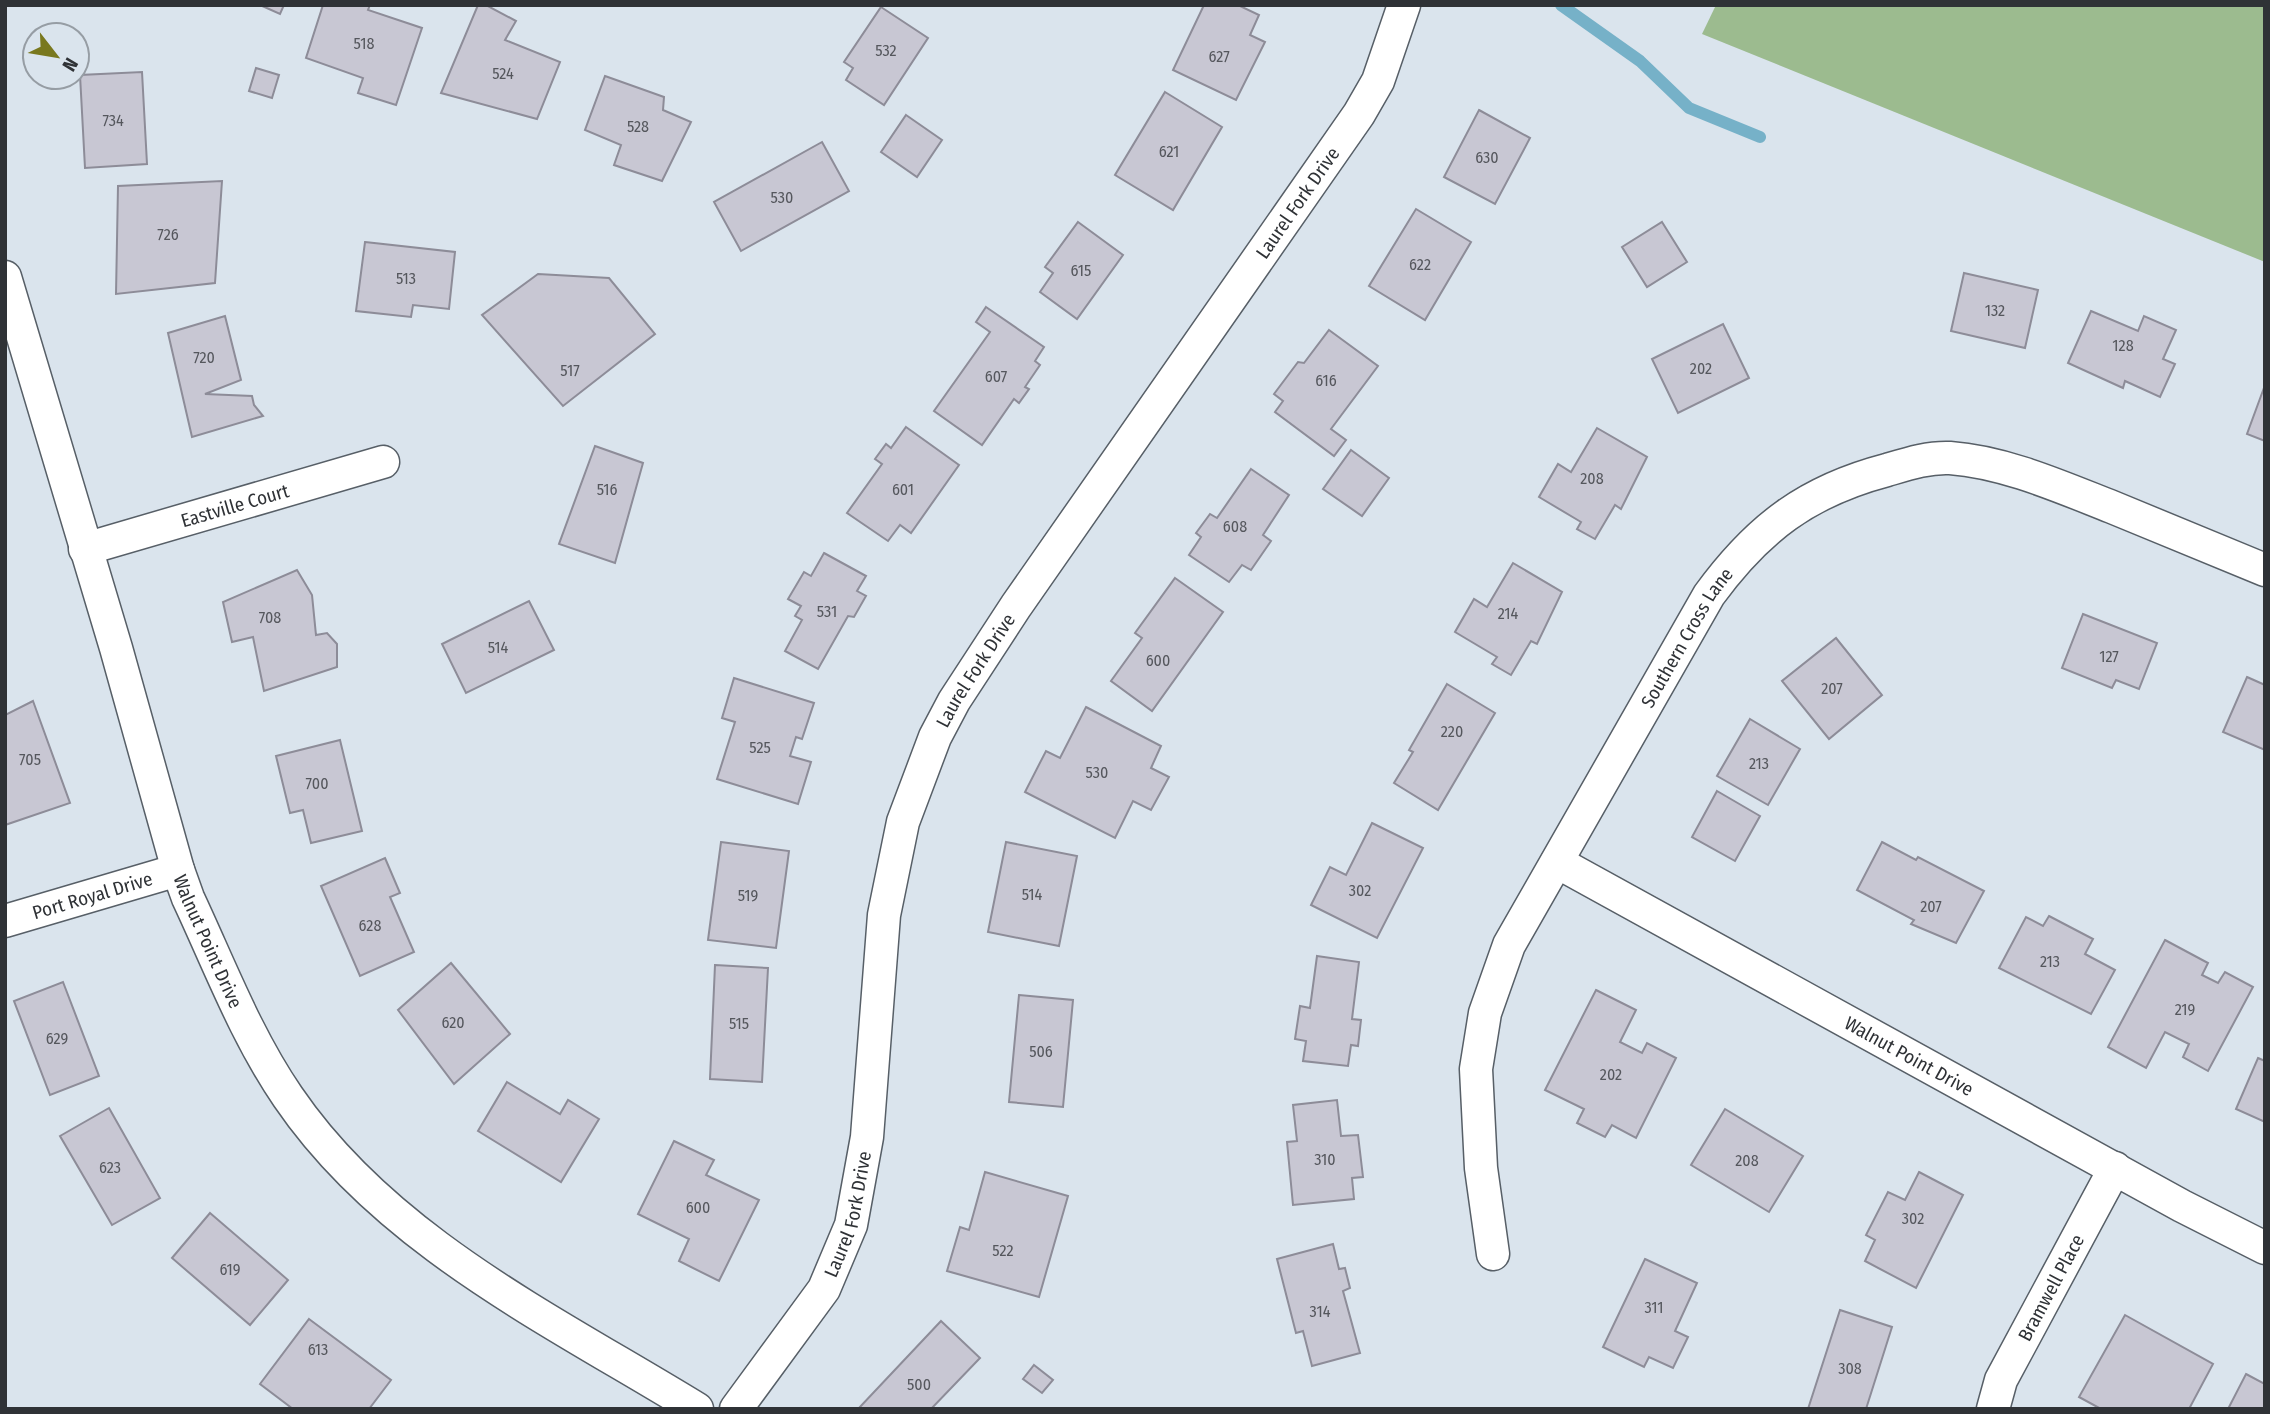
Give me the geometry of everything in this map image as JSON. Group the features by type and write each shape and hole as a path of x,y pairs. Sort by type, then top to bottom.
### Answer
{"street":[{"name":"Laurel Fork Drive","path":"736,1409 824,1289 851,1225 867,1137 884,915 902,822 935,737 954,701 1016,606 1359,114 1378,81 1404,5"},
{"name":"Walnut Point Drive","path":"5,277 177,870 270,1069 336,1158 405,1224 455,1260 697,1409"},
{"name":"Southern Cross Lane","path":"1493,1254 1481,1168 1478,1058 1485,1013 1509,945 1709,595 1732,564 1787,513 1813,496 1848,480 1924,460 1950,458 2038,477 2265,570"},
{"name":"Eastville Court","path":"85,549 383,462"},
{"name":"Walnut Point Drive","path":"1557,862 2265,1248"},
{"name":"Port Royal Drive","path":"5,921 177,870"},
{"name":"Bramwell Place","path":"1993,1409 2001,1380 2115,1168"}],"green space":[{"path":"1716,5 2265,5 2265,262 1702,34"}],"building":[{"path":"260,5 284,5 280,14"},
{"path":"323,5 370,5 368,10 422,28 396,105 358,93 363,78 306,58"},
{"path":"478,5 486,5 516,21 505,40 560,62 537,119 441,93"},
{"path":"1204,5 1238,5 1259,15 1250,35 1265,42 1236,100 1173,70"},
{"path":"881,7 928,38 884,105 846,80 853,68 844,62"},
{"path":"256,68 279,75 272,98 249,91"},
{"path":"142,72 147,164 85,168 81,91 91,91 91,74"},
{"path":"605,76 664,97 663,110 691,122 662,181 614,165 621,145 585,130"},
{"path":"1165,92 1222,127 1173,210 1115,175"},
{"path":"1479,110 1530,138 1495,204 1444,177"},
{"path":"906,115 942,140 917,177 881,152"},
{"path":"822,142 849,191 741,251 714,202"},
{"path":"222,181 215,283 116,294 118,186"},
{"path":"1416,209 1471,242 1425,320 1369,286"},
{"path":"1078,222 1123,255 1077,319 1040,292 1053,273 1045,267"},
{"path":"1662,222 1687,262 1647,287 1622,247"},
{"path":"365,242 455,252 449,309 413,305 411,317 356,311"},
{"path":"1964,273 2038,290 2025,348 1951,331"},
{"path":"538,274 609,278 655,334 563,406 482,315"},
{"path":"986,307 1044,347 1035,361 1040,365 1025,387 1029,389 1019,403 1014,399 982,445 934,411 990,332 976,322"},
{"path":"2091,311 2138,331 2144,316 2176,330 2163,359 2175,364 2160,397 2125,381 2123,388 2068,363"},
{"path":"225,316 241,380 205,394 252,396 254,405 263,416 192,437 168,333"},
{"path":"1723,324 1749,378 1678,413 1652,359"},
{"path":"1329,330 1378,366 1331,429 1346,440 1334,456 1275,412 1283,401 1274,394 1298,362 1304,363"},
{"path":"2265,385 2265,441 2247,434"},
{"path":"906,427 959,465 911,533 900,525 888,541 847,513 882,464 875,459 886,444 891,448"},
{"path":"1597,428 1647,457 1621,509 1615,505 1595,539 1577,529 1581,522 1539,497 1558,464 1571,472"},
{"path":"595,446 643,463 615,563 559,544"},
{"path":"1351,450 1389,478 1362,516 1323,489"},
{"path":"1251,469 1289,495 1263,535 1271,541 1251,570 1242,565 1229,582 1189,555 1201,537 1196,533 1210,514 1217,518"},
{"path":"824,553 866,576 857,591 866,596 854,617 848,616 818,669 785,651 802,620 795,616 801,606 788,599 804,572 811,576"},
{"path":"1513,563 1562,592 1537,644 1531,641 1511,675 1492,664 1497,657 1455,632 1474,599 1487,607"},
{"path":"297,570 312,595 316,635 327,633 337,644 337,667 264,691 253,637 232,642 223,602"},
{"path":"1175,578 1223,612 1152,711 1111,681 1142,638 1135,633"},
{"path":"529,601 554,650 466,693 442,644"},
{"path":"2083,614 2157,643 2139,689 2116,680 2112,688 2062,668"},
{"path":"1836,638 1882,695 1829,739 1782,681"},
{"path":"2247,677 2265,685 2265,750 2223,732"},
{"path":"734,678 814,703 802,739 796,737 790,756 811,762 798,804 717,779 735,722 722,718"},
{"path":"1447,684 1495,713 1438,810 1394,783 1413,752 1409,750"},
{"path":"33,701 70,803 5,825 5,715"},
{"path":"1086,707 1161,746 1151,768 1169,777 1151,810 1133,801 1115,838 1025,792 1046,751 1060,758"},
{"path":"1750,719 1800,749 1768,805 1717,776"},
{"path":"340,740 362,831 311,843 303,810 290,813 276,756"},
{"path":"1717,791 1760,816 1735,861 1692,837"},
{"path":"1372,823 1423,848 1377,938 1311,905 1330,867 1346,875"},
{"path":"721,842 789,851 776,948 708,940"},
{"path":"1006,842 1077,856 1059,946 988,932"},
{"path":"1882,842 1984,891 1956,943 1911,924 1914,920 1857,890"},
{"path":"385,858 400,893 390,897 414,952 360,976 321,886"},
{"path":"2049,916 2093,939 2085,954 2115,970 2091,1014 1999,968 2026,917 2043,926"},
{"path":"2165,940 2208,963 2202,975 2218,983 2225,972 2253,987 2208,1071 2183,1057 2189,1044 2165,1032 2146,1068 2108,1047"},
{"path":"1317,956 1359,962 1352,1019 1361,1020 1358,1046 1351,1045 1348,1066 1303,1061 1306,1041 1295,1039 1300,1006 1310,1008"},
{"path":"451,963 510,1034 454,1084 398,1010"},
{"path":"715,965 768,968 762,1082 710,1079"},
{"path":"63,982 99,1076 50,1095 14,1001"},
{"path":"1596,990 1636,1010 1620,1042 1642,1053 1647,1043 1676,1058 1636,1138 1612,1125 1605,1137 1577,1123 1584,1109 1545,1090"},
{"path":"1019,995 1073,1000 1063,1107 1009,1102"},
{"path":"2258,1058 2265,1061 2265,1122 2236,1109"},
{"path":"507,1082 560,1114 568,1100 599,1119 561,1182 478,1131"},
{"path":"1337,1100 1341,1136 1358,1135 1363,1177 1352,1178 1354,1199 1293,1205 1287,1142 1297,1141 1293,1105"},
{"path":"109,1108 160,1198 112,1225 60,1136"},
{"path":"1725,1109 1803,1156 1769,1212 1691,1165"},
{"path":"674,1141 714,1160 706,1175 759,1200 719,1281 679,1261 689,1239 638,1214"},
{"path":"985,1172 1068,1196 1039,1297 947,1271 960,1227 969,1230"},
{"path":"1919,1172 1963,1195 1916,1288 1865,1261 1875,1240 1866,1235 1888,1192 1905,1200"},
{"path":"210,1213 288,1280 250,1325 172,1258"},
{"path":"1333,1244 1339,1269 1345,1268 1350,1288 1343,1291 1360,1353 1312,1366 1303,1331 1296,1333 1277,1259"},
{"path":"1645,1259 1697,1283 1675,1331 1688,1337 1673,1368 1649,1357 1644,1367 1603,1347"},
{"path":"1840,1310 1892,1327 1866,1409 1808,1409"},
{"path":"2125,1315 2213,1364 2189,1409 2101,1409 2079,1397"},
{"path":"309,1319 391,1380 369,1409 293,1409 260,1384"},
{"path":"941,1321 980,1358 931,1409 858,1409"},
{"path":"1034,1365 1053,1380 1042,1393 1023,1379"},
{"path":"2246,1374 2265,1384 2265,1409 2228,1409"}],"waterway":[{"path":"1561,5 1640,61 1689,108 1760,137"}]}
